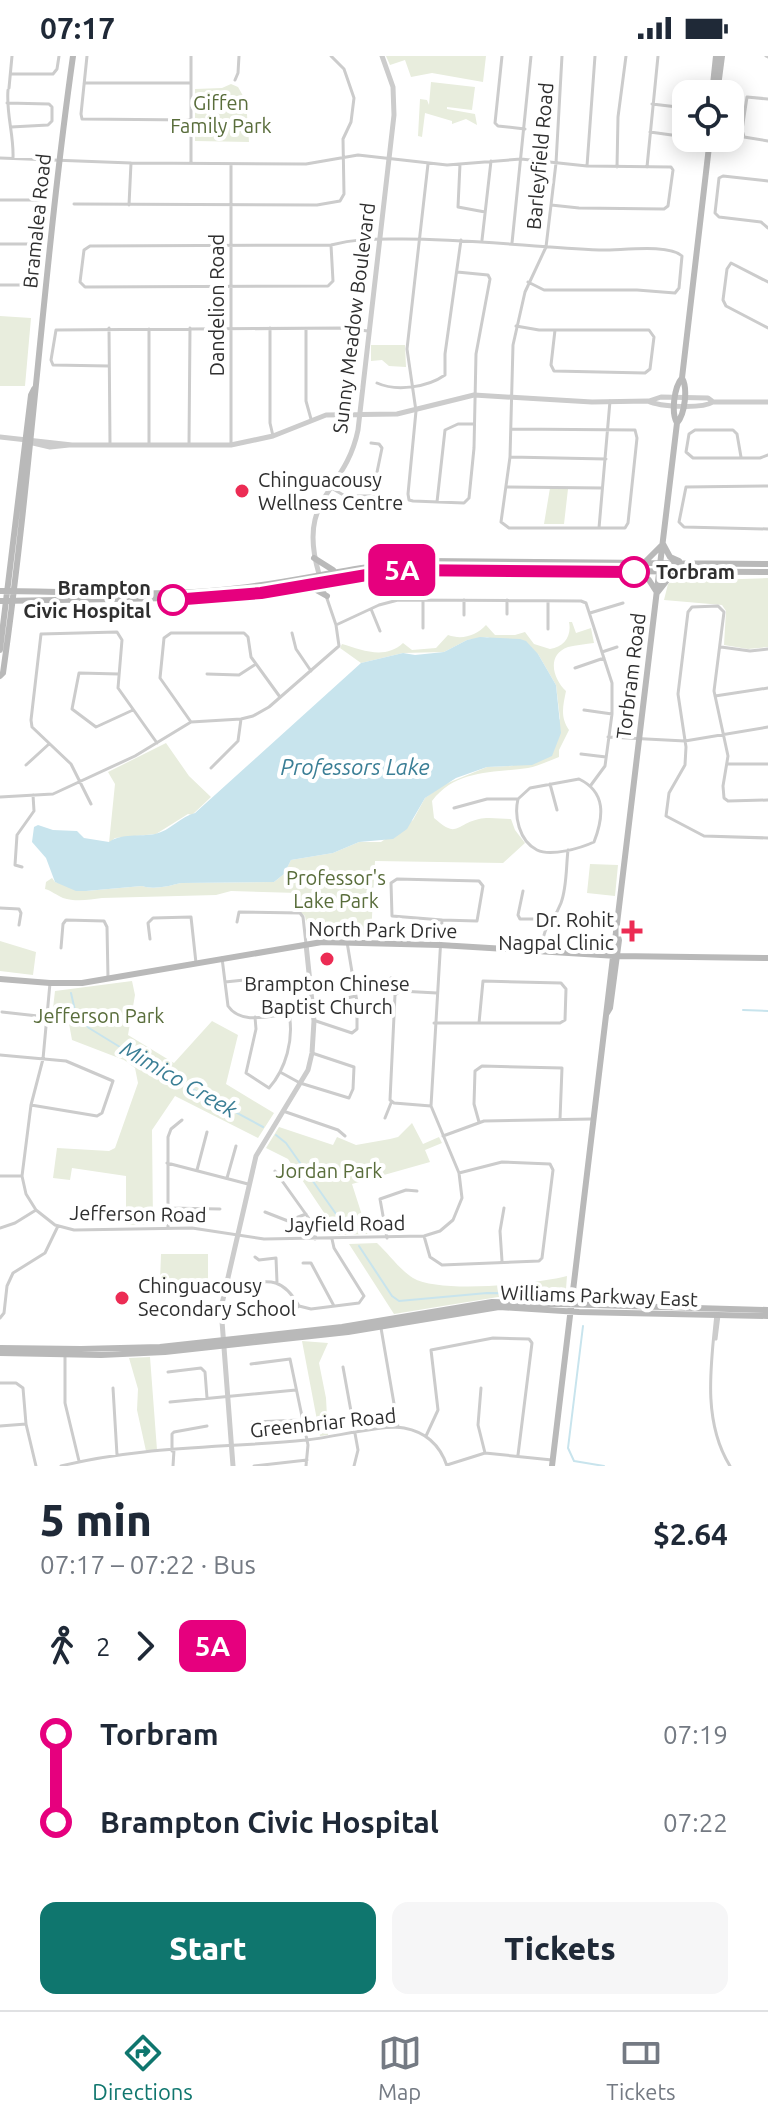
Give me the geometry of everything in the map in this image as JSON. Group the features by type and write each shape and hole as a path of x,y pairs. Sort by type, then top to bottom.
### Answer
{"main road":[{"name":"Bramalea Road","path":"7,591 16,574 31,395 73,56"},
{"path":"716,80 719,56"},
{"name":"Torbram Road","path":"552,1463 607,1013 605,1007 619,940 617,933 677,423 681,418 680,402 686,384 682,378 708,152"},
{"name":"Bramalea Road","path":"0,676 3,673 7,591 29,442"},
{"path":"643,563 652,558 663,544 670,557 686,564"},
{"path":"314,558 326,568 336,571"},
{"path":"6,600 208,599 305,585 336,571 373,564 427,561 768,564"},
{"path":"7,591 199,592 406,569 768,572"},
{"path":"636,572 649,580 657,593 668,579 678,573"},
{"path":"16,574 20,585 34,591"},
{"path":"305,585 317,588 327,596"},
{"path":"0,608 7,619 26,600"},
{"name":"Bramalea Road","path":"0,650 7,619"},
{"name":"North Park Drive","path":"0,979 75,983 306,944 347,942 614,956 768,958"},
{"name":"Williams Parkway East","path":"0,1350 141,1353 379,1324 492,1302 768,1316"},
{"name":"Williams Parkway East","path":"571,1308 590,1312 768,1310"},
{"path":"569,1329 578,1316 590,1312"}],"street":[{"path":"12,56 7,103 13,158"},
{"path":"11,74 53,74 59,56"},
{"path":"87,56 81,114 85,120 191,120"},
{"path":"191,56 191,163"},
{"path":"235,80 239,56"},
{"path":"74,204 317,205 340,201 344,194 343,139 351,122 354,98 344,69 331,56"},
{"name":"Sunny Meadow Boulevard","path":"320,578 314,558 314,518 330,486 351,456 360,413 394,101 382,56"},
{"path":"502,56 495,123 525,129"},
{"path":"512,243 531,56"},
{"name":"Barleyfield Road","path":"562,56 556,163 546,247 528,282 513,345 510,457 501,522 506,528 599,528"},
{"path":"587,166 595,56"},
{"path":"617,167 618,117 626,56"},
{"path":"647,167 658,56"},
{"path":"84,83 191,83"},
{"path":"768,99 747,97 742,130 744,137 768,141"},
{"path":"7,103 49,104 52,107 52,121 48,125 11,127"},
{"path":"652,104 672,106"},
{"path":"649,132 672,135"},
{"path":"0,158 131,163 306,164 358,155 428,164 521,159 587,166 671,167 673,170 668,206 664,209 551,205"},
{"path":"482,241 491,161"},
{"path":"129,205 131,163"},
{"name":"Dandelion Road","path":"231,164 231,445"},
{"path":"428,164 407,349 416,411 408,494 409,500 413,501 464,503 469,498 476,354 490,279 488,275 457,272"},
{"path":"460,164 458,207 485,212"},
{"path":"768,181 719,178 715,213 719,217 761,222 768,228"},
{"path":"0,200 40,202 42,206 31,284 0,285"},
{"path":"331,245 333,281 328,286 85,287 80,282 87,246 331,245 358,238 421,239 677,252 682,256 679,288 675,293 544,290 528,282"},
{"path":"377,383 391,387 430,384 445,375 445,354 461,240"},
{"path":"0,244 37,244"},
{"path":"768,282 731,263 727,269 723,300 726,306 768,328"},
{"path":"516,326 555,330 649,330 654,337 650,369 645,373 554,371 551,365 555,330"},
{"path":"109,366 55,366 51,361 54,332 58,328 368,331"},
{"path":"109,328 110,445"},
{"path":"189,445 190,328"},
{"path":"270,328 273,436"},
{"path":"149,329 149,444"},
{"path":"306,329 306,401 311,419"},
{"path":"0,437 50,447 231,445 273,436 326,415 397,414 474,395 610,401 648,401 653,397 707,405 713,402 768,402"},
{"path":"511,429 609,429 635,430 638,433 625,528 599,528 609,429 610,401"},
{"path":"437,502 445,430 458,424 474,424"},
{"path":"741,457 737,434 733,430 695,430 689,434 688,456 741,457 768,455"},
{"path":"330,486 345,496 377,496 376,477 382,448 379,444 371,443"},
{"path":"510,457 606,459"},
{"path":"768,486 686,487 679,522 684,527 768,529"},
{"path":"506,487 603,488"},
{"path":"0,797 53,794 157,743 191,722 241,719 269,707 339,646 336,625 320,578"},
{"path":"336,625 398,600 586,603 612,683 612,714 606,757 603,771 591,785"},
{"path":"423,600 423,628"},
{"path":"464,600 464,615"},
{"path":"507,600 507,614"},
{"path":"548,601 548,629"},
{"path":"590,613 623,603"},
{"path":"768,800 728,801 724,798 728,764 715,696 723,609 718,606 692,607 688,612 678,694 685,765 669,793 666,816 704,836 768,838"},
{"path":"371,609 380,631"},
{"path":"91,804 71,764 35,732 31,720 41,634 117,632 122,640 118,688 157,743"},
{"path":"191,722 160,678 166,635 244,633 256,664 280,697"},
{"path":"292,633 296,649 311,671"},
{"path":"602,652 617,647"},
{"path":"721,647 750,651 768,649"},
{"path":"575,668 604,658"},
{"path":"207,674 239,675 256,664"},
{"path":"119,674 79,673 73,712 96,727 133,710"},
{"path":"715,696 768,688"},
{"path":"584,710 612,714"},
{"path":"211,768 238,741 241,719"},
{"path":"608,737 685,741 768,727"},
{"path":"26,765 49,744"},
{"path":"581,754 606,757"},
{"path":"728,764 768,764"},
{"path":"572,778 591,785 600,800 596,838 591,844 568,850 540,852 535,849 516,820 518,799 530,788 572,778"},
{"path":"550,784 557,810"},
{"path":"22,867 15,865 17,835 34,811 33,795"},
{"path":"454,808 487,799 518,799"},
{"path":"542,951 546,924 562,899 568,850"},
{"path":"397,879 481,883 477,921 442,920 392,916 391,883 397,879"},
{"path":"523,891 518,915 520,919 535,919 546,924"},
{"path":"0,908 19,909 19,925"},
{"path":"233,1466 221,1308 224,1288 248,1184 261,1146 308,1070 314,1021 303,917 300,913 239,912 237,922"},
{"path":"150,939 148,923 153,918 191,917 196,963"},
{"path":"61,948 66,920 104,921 107,927 108,978"},
{"name":"Jayfield Road","path":"237,1234 264,1239 424,1236 440,1231 456,1215 462,1198 459,1173 431,1106 442,920"},
{"path":"314,1021 352,1033 355,1031 356,996 347,942"},
{"path":"222,958 229,1010 243,1018 289,1014"},
{"path":"385,1118 391,1103 397,992 391,978"},
{"path":"225,982 254,979"},
{"path":"434,1023 479,1023 560,1023 565,1020 566,989 561,983 483,981 479,1023"},
{"path":"0,1228 36,1210 26,1194 22,1176 31,1105 43,1059 50,983"},
{"path":"397,992 437,993"},
{"path":"347,998 356,996"},
{"path":"255,1017 256,1029 246,1073 269,1088 280,1072 290,1039 287,1006 283,1015"},
{"path":"2,1012 47,1017"},
{"path":"280,1072 300,1083 346,1099 351,1095 354,1067 312,1053"},
{"path":"0,1055 66,1061 110,1078 114,1085 102,1113 97,1116 31,1105"},
{"path":"479,1122 474,1104 475,1071 482,1066 562,1068 560,1119"},
{"path":"391,1103 431,1106"},
{"path":"283,1111 338,1130 345,1136"},
{"path":"443,1136 479,1122 507,1118 594,1120"},
{"path":"168,1228 169,1133 182,1120"},
{"path":"197,1170 207,1132"},
{"path":"227,1178 236,1146"},
{"path":"424,1236 430,1257 442,1265 539,1261 542,1258 552,1167 546,1163 502,1162 459,1173"},
{"path":"167,1163 248,1184"},
{"path":"275,1171 315,1227 315,1239"},
{"path":"0,1176 22,1176"},
{"path":"387,1238 380,1199 406,1190 417,1191"},
{"path":"197,1201 197,1208"},
{"path":"168,1208 220,1209"},
{"path":"502,1261 500,1231 504,1208"},
{"name":"Jefferson Road","path":"36,1210 58,1226 74,1230 168,1228 208,1229 237,1234"},
{"path":"265,1212 288,1221 306,1214"},
{"path":"0,1318 4,1313 7,1286 13,1273 45,1253 58,1226"},
{"path":"224,1288 277,1282 288,1288 299,1306 311,1309 359,1303 364,1296 334,1248 332,1239"},
{"path":"255,1257 259,1260 276,1258 277,1282"},
{"path":"303,1263 311,1263 334,1306"},
{"path":"246,1316 292,1311 299,1306"},
{"path":"718,1312 710,1406 718,1442 730,1466"},
{"path":"379,1324 398,1427"},
{"path":"426,1436 438,1410 431,1350 493,1338 529,1339 532,1343 518,1455"},
{"path":"66,1352 65,1403 79,1461"},
{"path":"251,1364 290,1359 306,1440 306,1463 254,1466"},
{"path":"343,1367 358,1450 354,1466"},
{"path":"168,1372 201,1368 205,1372 207,1398"},
{"path":"0,1383 21,1385 36,1466"},
{"path":"113,1388 117,1455"},
{"path":"481,1388 478,1425 485,1453"},
{"path":"170,1402 296,1390"},
{"path":"252,1422 301,1420"},
{"path":"0,1426 26,1424"},
{"path":"173,1466 174,1432 207,1426"},
{"name":"Greenbriar Road","path":"61,1466 117,1455 306,1440 398,1427 426,1436 439,1449 447,1465"},
{"path":"447,1465 485,1453 518,1455 552,1463"}],"green space":[{"path":"386,56 486,56 483,82 432,73 411,77 405,60 390,65"},
{"path":"431,82 475,87 472,110 447,109 475,114 477,125 466,119 452,124 452,121 425,113 422,137 418,136 420,99 427,100 429,105"},
{"name":"Giffen Family Park","path":"231,84 238,87 246,101 249,142 195,141 195,89 222,88"},
{"path":"0,316 31,318 25,386 0,386"},
{"path":"371,345 405,345 406,367 389,366 382,360 371,361"},
{"path":"550,488 568,489 564,524 544,524"},
{"path":"768,578 768,647 748,649 724,645 726,611 722,605 664,600 668,584 675,579"},
{"name":"Professor's Lake Park","path":"569,622 572,622 576,633 591,628 594,643 568,647 554,661 555,674 566,691 563,716 569,730 559,750 559,757 528,768 464,778 452,783 432,801 434,818 448,828 456,829 483,818 511,819 525,843 503,863 375,861 371,935 309,937 305,916 299,911 298,893 231,891 216,895 77,900 63,898 45,889 46,882 52,878 55,882 86,891 142,886 156,888 181,883 274,882 284,874 291,860 333,853 359,842 381,842 413,820 425,798 443,785 487,767 512,766 560,719 556,685 538,654 487,637 467,640 444,652 403,653 361,663 340,648 342,644 373,652 389,651 403,643 412,650 436,648 448,635 468,636 486,625 495,635 525,632 534,644 550,649 566,640"},
{"path":"166,743 189,776 211,797 192,815 188,814 156,834 115,838 109,843 115,784 108,772"},
{"path":"590,864 618,865 615,896 587,893"},
{"path":"0,941 36,952 33,975 0,971"},
{"name":"Jefferson Park","path":"132,981 135,995 128,1035 174,1063 212,1021 238,1035 226,1084 274,1113 258,1138 175,1096 152,1130 153,1224 126,1225 126,1176 72,1168 70,1180 53,1178 57,1148 109,1151 115,1148 138,1083 135,1068 124,1060 72,1040 68,1018 52,1017 55,991"},
{"name":"Jordan Park","path":"412,1123 423,1144 439,1137 442,1143 425,1150 430,1162 352,1184 368,1234 339,1235 288,1159 266,1148 279,1127 333,1145 337,1137 356,1145 398,1137"},
{"path":"377,1243 408,1275 426,1283 488,1286 567,1276 565,1302 498,1297 394,1314 349,1244"},
{"path":"161,1254 208,1254 208,1282 160,1282"},
{"path":"302,1341 328,1343 319,1363 326,1398 328,1435 320,1436"},
{"path":"150,1357 157,1450 146,1451 137,1410 138,1389 129,1358"}],"water":[{"name":"Professors Lake","path":"480,637 520,639 538,654 556,685 561,733 552,756 532,765 487,767 456,778 425,798 407,829 393,839 359,842 333,853 291,860 284,874 274,882 181,883 156,888 142,886 86,891 76,891 55,882 46,858 32,842 34,827 38,825 53,830 77,831 84,838 109,842 119,837 149,835 171,827 195,813 361,663 403,653 444,652"}],"waterway":[{"name":"Mimico Creek","path":"71,993 76,1015 89,1028 159,1071 263,1127"},
{"path":"743,1010 768,1011"},
{"name":"Mimico Creek","path":"276,1135 286,1143 348,1231"},
{"name":"Mimico Creek","path":"359,1246 392,1296 399,1301 487,1293 550,1294 561,1298"},
{"name":"Mimico Creek","path":"583,1326 568,1448 574,1461 604,1466"}],"bus line":[{"name":"5A","path":"173,600 261,593 396,570 634,572"}],"place":[{"name":"Chinguacousy Wellness Centre","path":"242,491"},
{"name":"Torbram","path":"634,572"},
{"name":"Brampton Civic Hospital","path":"173,600"},
{"name":"Dr. Rohit Nagpal Clinic","path":"632,931"},
{"name":"Brampton Chinese Baptist Church","path":"327,959"},
{"name":"Chinguacousy Secondary School","path":"122,1298"}]}
